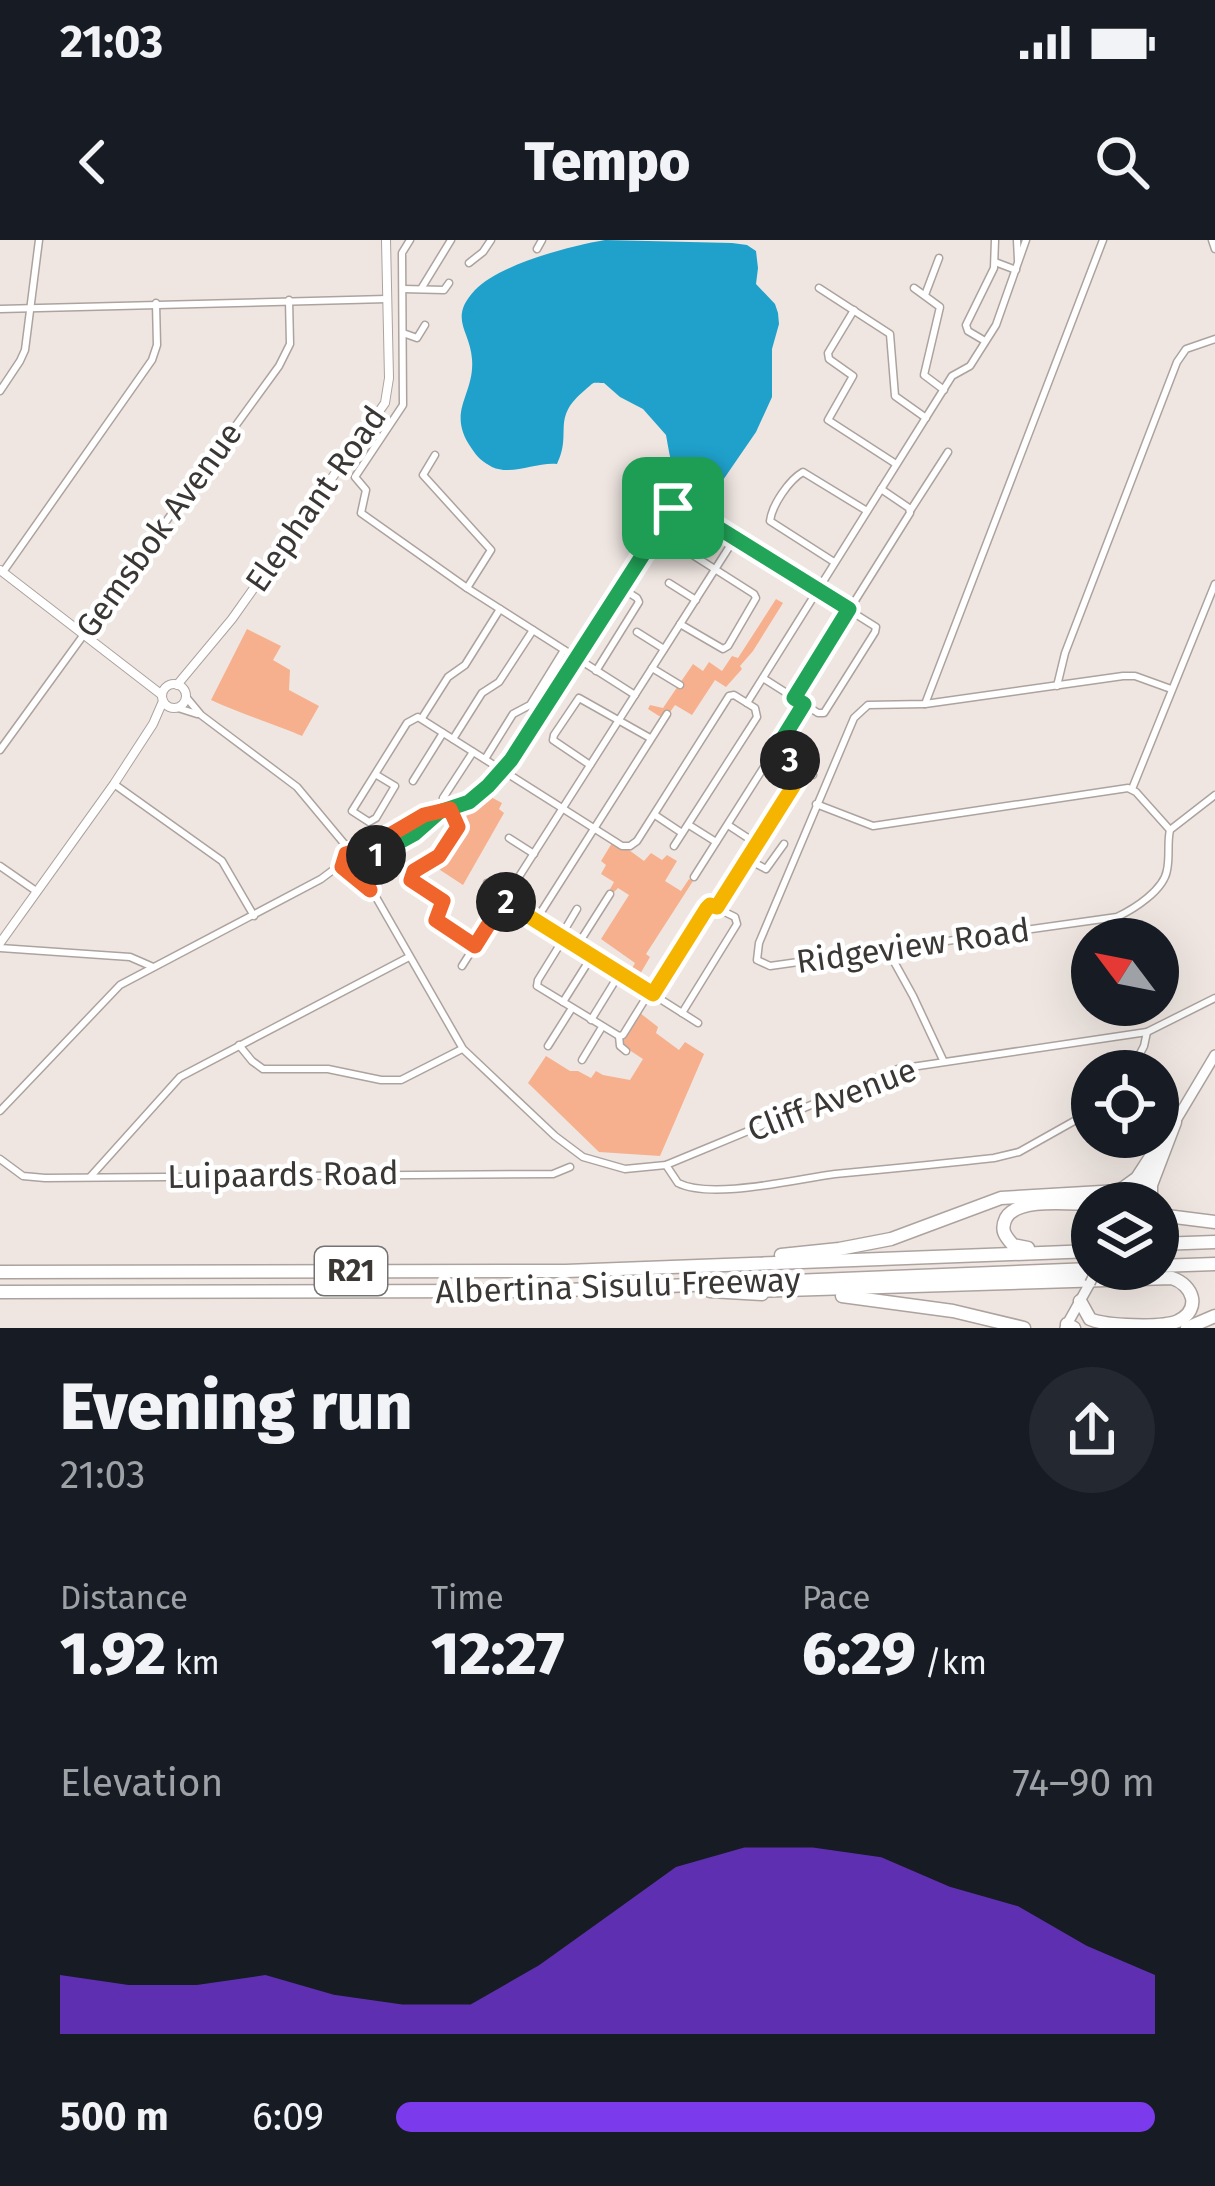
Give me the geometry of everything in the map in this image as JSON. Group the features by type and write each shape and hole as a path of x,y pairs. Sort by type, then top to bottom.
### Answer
{"highway":[{"path":"1132,1182 1152,1158"},
{"path":"702,1266 891,1239 1001,1198 1071,1194"},
{"path":"1071,1204 1026,1204 1010,1213 1003,1227 1006,1238 1018,1247 1071,1248"},
{"path":"1179,1218 1215,1222"},
{"path":"1179,1245 1215,1244"},
{"name":"Albertina Sisulu Freeway","path":"0,1272 566,1271 1071,1250"},
{"path":"1179,1265 1215,1264"},
{"name":"Albertina Sisulu Freeway","path":"0,1292 542,1291 1071,1275"},
{"path":"542,1291 595,1294 1172,1278 1186,1285 1192,1304 1171,1323 1102,1324 1090,1319 1080,1301"},
{"path":"710,1291 860,1297 997,1319 1024,1328"},
{"path":"1187,1328 1215,1316"}],"main road":[{"path":"1179,1115 1215,1054"},
{"path":"1069,1327 1085,1290"}],"street":[{"path":"0,391 23,356 39,240"},
{"name":"Elephant Road","path":"180,689 385,403 389,379 386,240"},
{"path":"410,240 402,253 403,405 355,478 366,490 361,511 466,588 635,695"},
{"path":"421,289 451,240"},
{"path":"469,263 490,240"},
{"path":"537,249 542,240"},
{"path":"986,341 968,332 966,325 995,262 995,240"},
{"path":"747,703 944,390 954,375 970,366 996,325 1018,267 1021,240"},
{"path":"925,704 1102,240"},
{"path":"1212,240 1215,249"},
{"path":"925,295 939,258"},
{"path":"995,262 1018,267"},
{"path":"403,289 443,290 449,283"},
{"path":"819,288 890,334 895,396 926,418"},
{"path":"914,288 940,309 923,375 944,390"},
{"path":"0,308 387,299"},
{"name":"Gemsbok Avenue","path":"0,750 283,358 290,344 289,300"},
{"path":"157,303 157,345 152,360 1,571 144,678 175,708 201,715"},
{"path":"854,310 827,355 854,376 828,421 896,464"},
{"path":"404,333 417,338 425,325"},
{"path":"1057,686 1065,653 1177,362 1186,350 1215,339"},
{"path":"794,698 948,452"},
{"path":"435,454 423,475 490,550 466,588"},
{"path":"835,562 770,521 771,513 803,472 867,511"},
{"path":"880,489 910,511"},
{"path":"352,864 417,818 478,795 502,770 675,507 683,506 874,625 875,632 824,713 763,678"},
{"path":"660,529 678,538 695,514"},
{"path":"462,965 735,538"},
{"path":"680,624 721,649 728,646 756,601 756,596 688,552"},
{"path":"669,583 696,599"},
{"path":"1132,789 1215,584"},
{"path":"596,671 639,602 623,589"},
{"path":"422,719 500,609"},
{"path":"453,739 533,630"},
{"path":"637,632 664,649"},
{"path":"484,759 513,714 530,705 564,650"},
{"path":"652,668 680,685"},
{"path":"1172,689 1136,676 925,704 868,705 854,718 816,804 873,826 1124,788 1132,789 1170,830 1215,795"},
{"path":"144,678 180,689 201,715 288,778 311,801 370,890 463,1048 391,1082 336,1070 263,1069 239,1045"},
{"path":"153,967 130,957 0,946 114,784 163,698 180,689"},
{"path":"152,724 175,708 180,689"},
{"path":"376,774 395,786 369,822 352,811 407,723 415,717 422,719 630,847 734,695 758,711 757,717 674,846"},
{"path":"590,766 555,742 554,735 579,698 650,738"},
{"path":"694,877 804,704"},
{"path":"536,920 667,714"},
{"path":"0,731 8,737"},
{"path":"413,781 443,733"},
{"path":"775,751 813,775"},
{"path":"443,798 473,752"},
{"path":"717,907 804,769"},
{"path":"114,784 222,861 254,916"},
{"name":"Ridgeview Road","path":"816,804 759,943 758,960 770,966 1122,914 1166,877 1170,830"},
{"path":"450,809 458,827 439,856 414,871 411,880 443,901 436,920 475,946"},
{"path":"0,1111 125,982 321,879 375,856 425,826 439,812"},
{"path":"654,814 682,833"},
{"path":"688,824 716,842"},
{"path":"728,825 757,844"},
{"path":"509,838 534,854"},
{"path":"747,860 766,869 784,844"},
{"path":"0,866 37,892"},
{"path":"487,884 698,1023"},
{"path":"577,946 610,894"},
{"path":"619,1036 707,908 717,907 737,924 682,1012"},
{"path":"577,909 537,986 619,1036"},
{"path":"887,949 943,1060"},
{"path":"562,1002 592,956"},
{"path":"91,1177 180,1077 409,957"},
{"path":"591,1020 620,974"},
{"name":"Cliff Avenue","path":"463,1048 555,1136 590,1160 625,1168 666,1166 886,1072 1147,1032 1215,998"},
{"path":"548,1046 572,1008"},
{"path":"582,1060 602,1027"},
{"path":"1142,1050 1147,1032"},
{"path":"619,1036 626,1051"},
{"path":"666,1166 678,1183 692,1189 752,1186 1019,1152 1071,1123"},
{"name":"Luipaards Road","path":"0,1159 30,1178 553,1174 571,1167"}],"shaded area":[{"path":"776,599 783,603 726,687 715,680 692,715 675,705 668,715 648,709 650,705 663,708 693,664 703,671 709,662 722,671 732,656 738,658"},
{"path":"247,629 281,646 273,660 290,670 289,690 319,706 302,736 211,700"},
{"path":"495,785 489,796 502,803 499,809 504,813 463,885 431,864 460,828 458,810"},
{"path":"612,843 644,861 651,853 677,861 665,881 681,891 689,879 693,881 646,954 650,957 636,981 628,976 635,963 601,939 629,895 618,888 609,891 614,882 601,874 606,865 601,861"},
{"path":"640,1013 679,1050 685,1042 704,1054 660,1156 599,1152 528,1083 546,1056 591,1078 596,1071 630,1080 643,1059 622,1041"}],"water":[{"path":"605,240 732,243 756,251 756,284 778,313 772,397 756,432 710,499 699,500 684,487 666,435 643,409 604,383 592,384 568,409 557,464 492,467 478,457 464,436 461,414 472,372 462,317 467,300 486,281 518,264"}],"route":[{"path":"673,508 498,775 469,802 439,812 414,834 368,860 361,871 370,890 345,872 341,864 346,854 371,846 424,815 439,812 450,809 458,827 439,856 411,877 443,901 436,920 475,946 504,900 653,994 707,908 717,907 804,769 775,751 804,704 794,698 849,609 683,506 673,508"}]}
